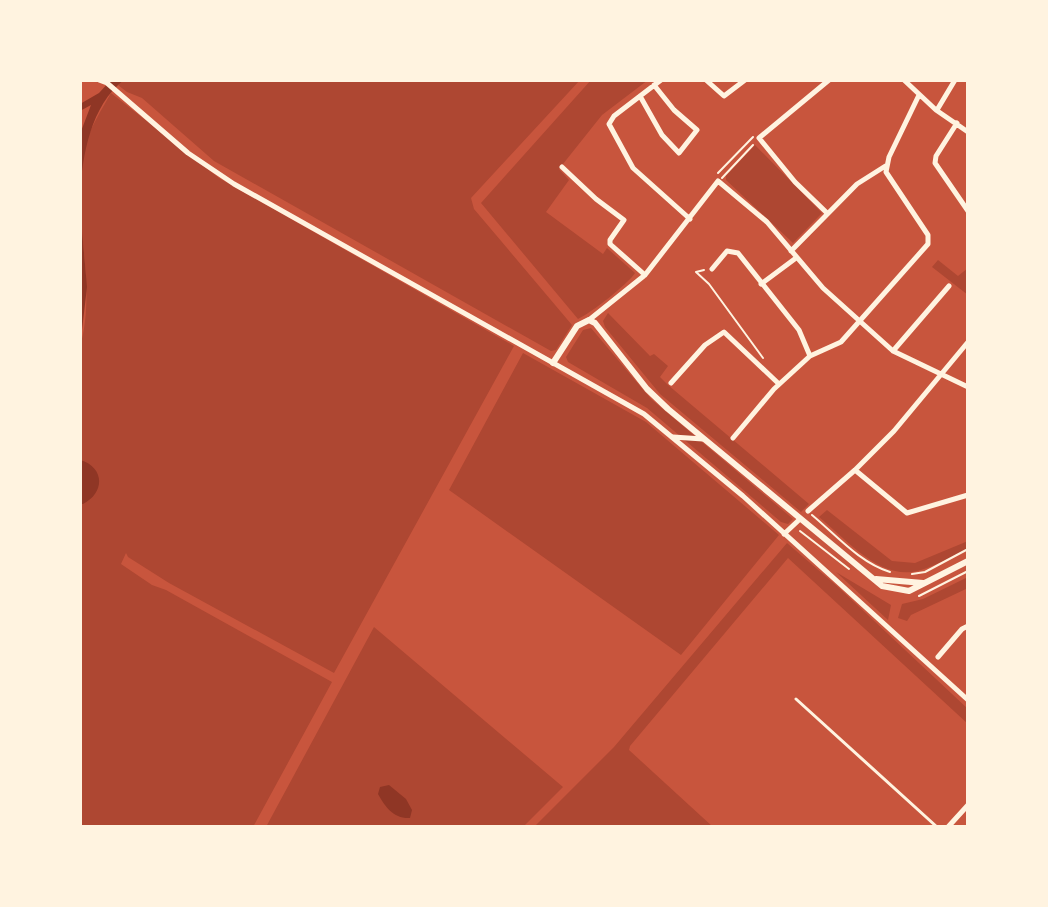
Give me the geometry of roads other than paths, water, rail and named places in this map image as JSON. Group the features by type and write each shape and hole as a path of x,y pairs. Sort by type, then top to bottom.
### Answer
{"street":[{"path":"99,80 107,83 188,153 234,184 644,414 743,496 968,700"},
{"path":"661,80 614,116 609,124 633,168 690,219"},
{"path":"706,80 724,96 745,80"},
{"path":"827,213 795,182 759,138 829,80"},
{"path":"904,80 936,110 968,132"},
{"path":"936,110 955,80"},
{"path":"640,96 662,135 679,153 697,130 674,110 654,85"},
{"path":"733,438 779,384 810,356 841,342 928,244 928,235 886,172 919,95"},
{"path":"957,123 936,156 935,163 968,211"},
{"path":"791,251 857,184 887,164"},
{"path":"562,167 624,220 610,244 645,275"},
{"path":"553,363 571,332 581,322 589,320 645,275 718,181 767,222 823,288 893,351 968,387"},
{"path":"712,269 727,251 734,250 799,330 810,356"},
{"path":"761,284 796,258"},
{"path":"893,351 949,286"},
{"path":"589,320 601,327 647,389 876,579 923,583 968,561"},
{"path":"671,383 705,345 724,332 779,384"},
{"path":"808,511 894,431 968,342"},
{"path":"672,437 708,440"},
{"path":"855,470 907,513 968,495"},
{"path":"784,534 800,519"},
{"path":"938,657 968,626"},
{"path":"796,699 937,827"},
{"path":"948,827 968,805"}]}
